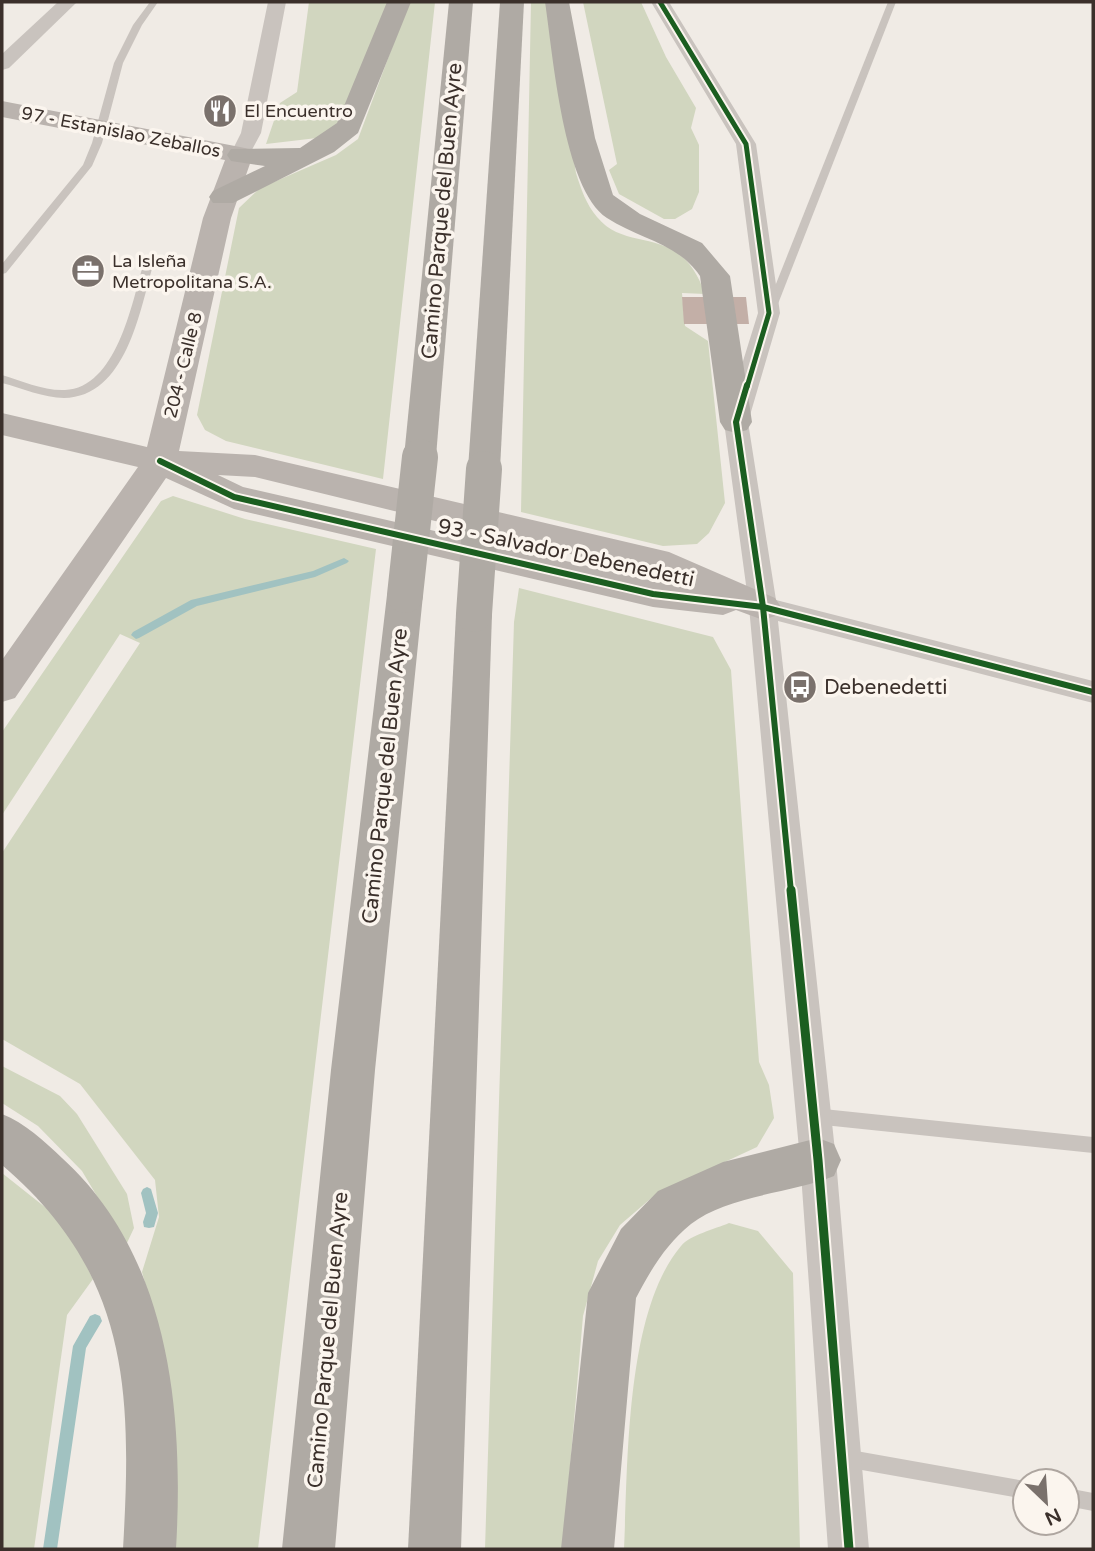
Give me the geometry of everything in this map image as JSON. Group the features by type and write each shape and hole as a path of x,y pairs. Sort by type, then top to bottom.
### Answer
{"highway":[{"path":"223,197 339,137 355,119 400,2"},
{"name":"Camino Parque del Buen Ayre","path":"308,1549 353,1070 420,457 461,2"},
{"path":"434,1549 474,614 512,2"},
{"path":"557,2 587,160 601,199 624,215 689,246 706,258 715,276 736,422"},
{"path":"240,155 284,159 307,155"},
{"path":"2,1136 43,1169 89,1223 113,1265 134,1326 149,1401 154,1479 150,1549"},
{"path":"587,1549 612,1293 638,1246 675,1208 815,1138"}],"street":[{"path":"2,64 68,2"},
{"name":"204 - Calle 8","path":"2,688 160,461 223,197 251,133 277,2"},
{"path":"660,2 746,144 769,313 736,422 763,607 815,1138 849,1549"},
{"name":"97 - Estanislao Zeballos","path":"2,109 240,155"},
{"name":"93 - Salvador Debenedetti","path":"2,424 160,461 234,497 653,594 763,607 1093,692"}],"lane":[{"path":"2,271 88,166 96,150 106,103 133,28 154,2"},
{"path":"769,313 892,2"},
{"path":"2,379 65,394 87,389 119,359 148,265"},
{"path":"815,1138 1093,1146"},
{"path":"843,1457 1011,1487"}],"green space":[{"path":"309,2 392,2 348,117 317,138 266,144 280,103 297,92"},
{"path":"409,2 435,2 383,479 226,441 205,430 197,415 239,208 260,188 336,155 358,139"},
{"path":"531,2 548,2 576,173 590,207 610,228 623,235 668,248 682,257 694,271 705,294 682,293 685,326 708,341 725,503 709,533 697,544 663,546 521,512"},
{"path":"583,2 641,2 666,57 696,108 691,128 699,145 699,192 692,209 675,219 664,219 619,194 609,170 617,164"},
{"path":"173,496 245,519 376,549 258,1549 168,1549 170,1510 149,1297 142,1272 159,1217 155,1180 80,1084 2,1039 2,853 140,643 120,634 2,815 2,732 161,501"},
{"path":"519,588 713,637 731,670 759,1062 769,1085 774,1118 757,1147 656,1194 620,1225 598,1261 583,1316 563,1549 485,1549 514,622"},
{"path":"2,1066 60,1096 77,1114 127,1194 134,1228 126,1245 82,1171 38,1126 2,1103"},
{"path":"2,1173 65,1223 93,1279 67,1315 34,1549 2,1549"},
{"path":"729,1223 758,1231 793,1273 800,1549 624,1549 633,1391 639,1349 649,1309 663,1275 681,1246 696,1235"}],"building":[{"path":"682,297 746,297 749,324 684,324"}],"waterway":[{"path":"136,635 194,603 315,574 344,561"},
{"path":"147,1193 152,1213 149,1222"},
{"path":"50,1549 80,1346 95,1321"}],"cycle path":[{"path":"660,2 746,144 769,313 736,422 763,607 818,1160 849,1549"},
{"path":"160,461 234,497 653,594 763,607 1093,692"}],"place":[{"name":"El Encuentro","path":"220,111"},
{"name":"La Isleña Metropolitana S.A.","path":"88,271"},
{"name":"Debenedetti","path":"800,687"}]}
